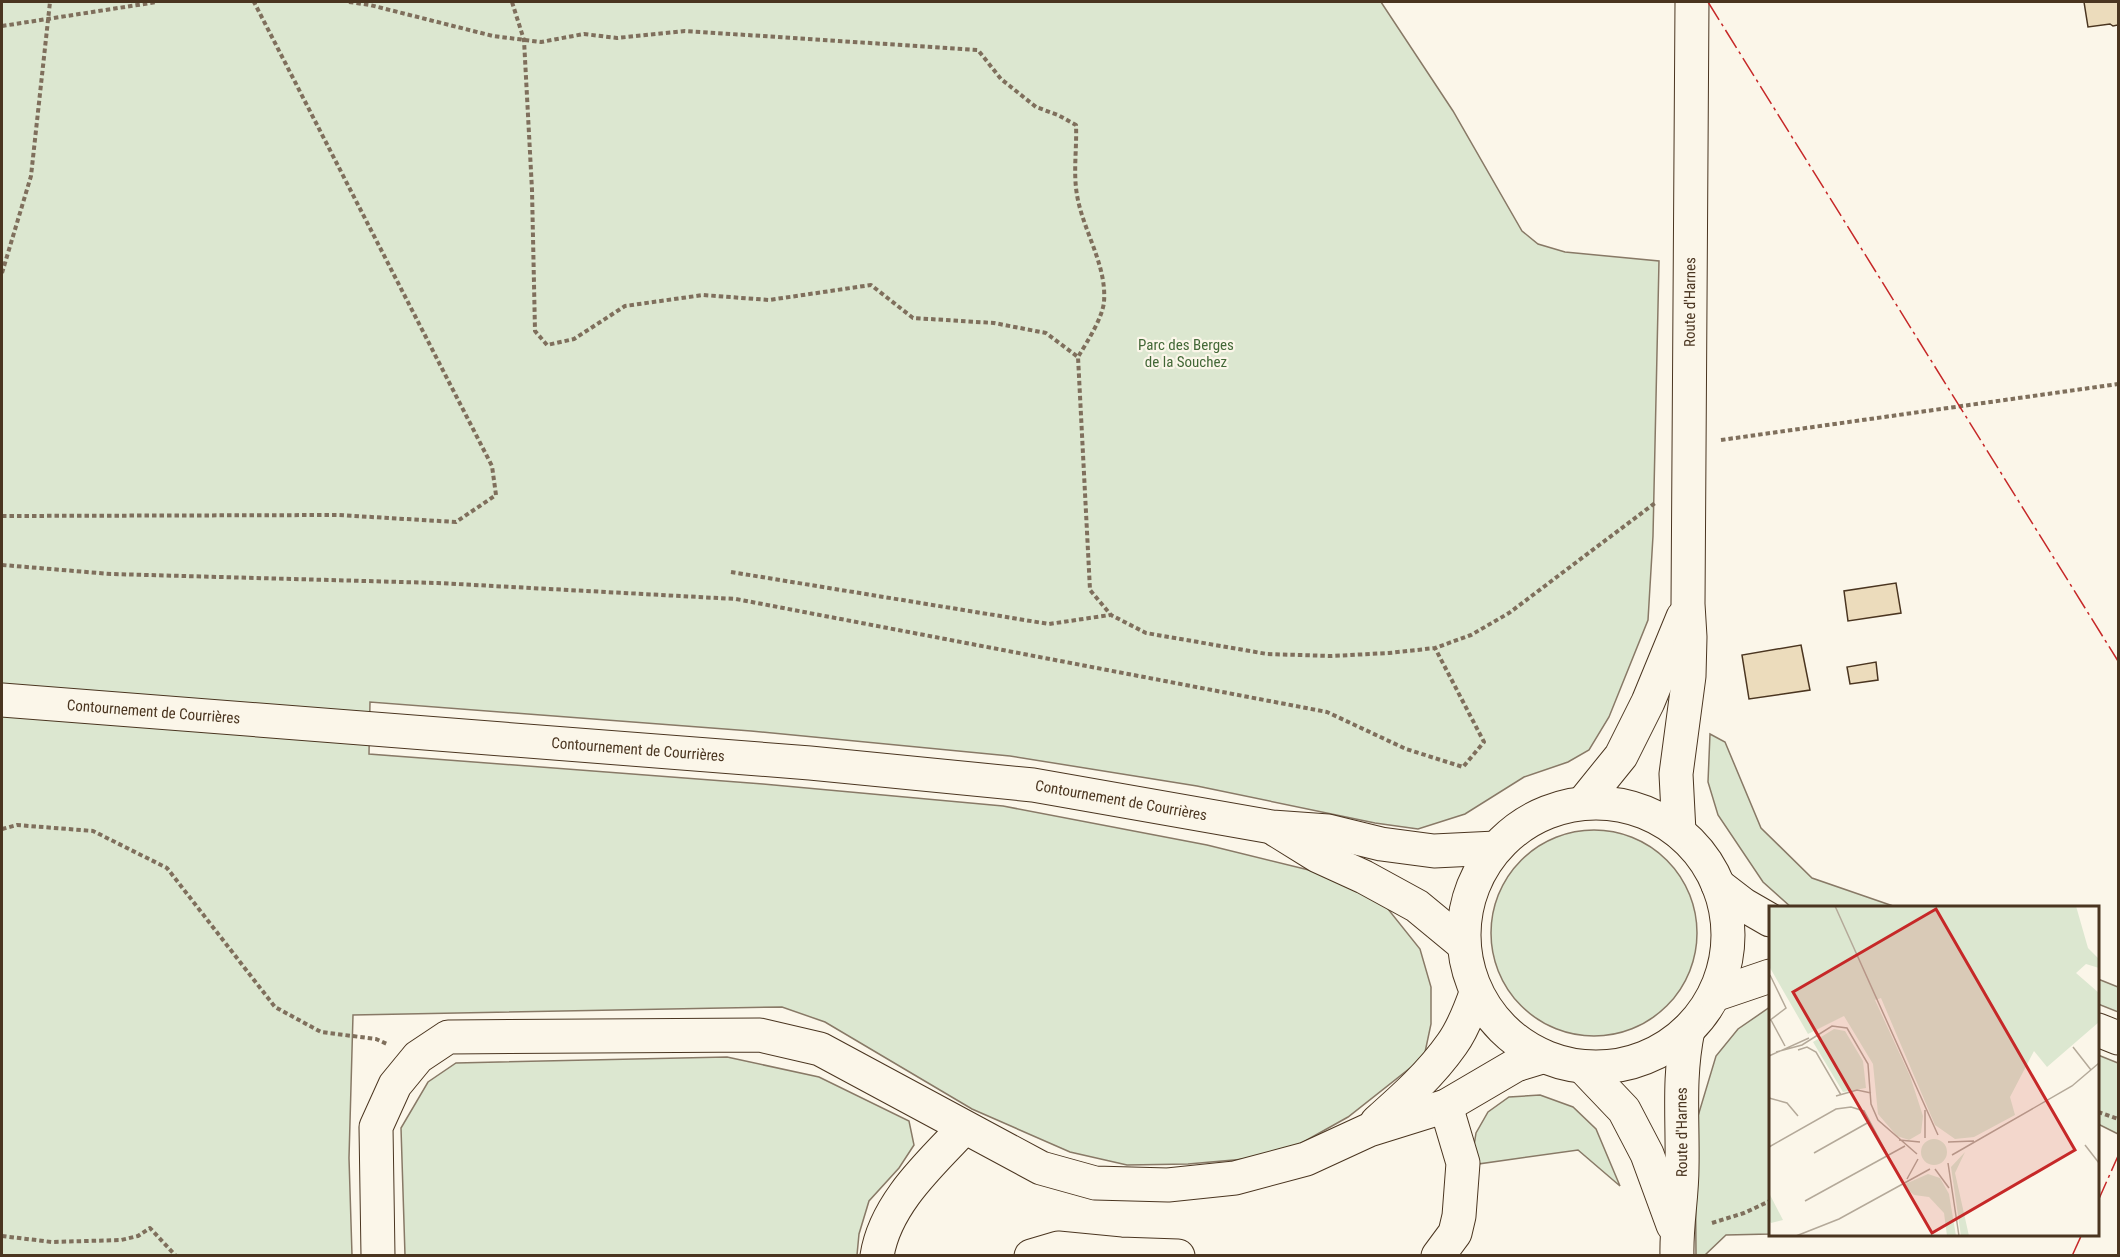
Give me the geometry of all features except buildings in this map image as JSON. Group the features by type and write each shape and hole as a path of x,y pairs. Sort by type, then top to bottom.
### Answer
{"street":[{"name":"Route d'Harnes","path":"1679,832 1677,774 1689,676 1690,637 1688,604 1692,2"},
{"name":"Route d'Harnes","path":"1583,803 1621,756 1648,702 1688,604"},
{"name":"Contournement de Courrières","path":"2,700 810,763 1021,784 1272,827 1328,831 1381,844 1434,851 1496,848"},
{"path":"1583,803 1609,803 1634,808 1658,818 1679,832 1702,856 1718,885 1726,912 1728,941 1724,969 1714,995 1702,1014 1689,1030 1666,1047 1640,1060 1612,1067 1563,1064 1542,1057 1516,1041 1494,1020 1476,993 1463,944 1464,918 1470,893 1481,869 1496,848 1514,831 1535,817 1558,808 1583,803"},
{"name":"Contournement de Courrières","path":"1272,827 1318,856 1364,877 1417,906 1463,944"},
{"path":"1718,885 1744,905 1769,919"},
{"path":"1714,995 1769,976"},
{"path":"1369,1130 1419,1084 1453,1043 1468,1015 1476,993"},
{"name":"Route d'Harnes","path":"1676,1245 1682,1170 1680,1093 1682,1058 1689,1030"},
{"path":"2099,1031 2118,1038"},
{"path":"378,1256 376,1127 395,1085 418,1057 448,1037 760,1035 820,1049 1041,1168 1095,1183 1168,1185 1235,1178 1306,1159 1369,1130 1446,1106 1516,1065 1542,1057"},
{"name":"Route d'Harnes","path":"1583,1067 1624,1110 1647,1154 1676,1245"},
{"path":"1438,1256 1455,1233 1460,1216 1463,1163 1446,1106"},
{"path":"877,1256 879,1243 895,1209 920,1175 964,1128"},
{"path":"1031,1256 1058,1248 1120,1254 1178,1256"}],"path":[{"path":"2,273 31,176 50,2"},
{"path":"2,26 158,2"},
{"path":"2,516 338,515 456,522 496,495 492,466 254,2"},
{"path":"349,2 370,5 493,36 542,42 584,34 617,38 685,31 978,50 1001,78 1036,107 1076,125 1077,194 1084,222 1101,268 1104,304 1093,331 1078,357 1090,590 1111,615 1146,633 1267,654 1331,656 1436,648 1472,635 1509,614 1689,460 2118,384"},
{"path":"512,2 524,40 532,190 535,331 548,345 574,339 625,306 702,295 769,300 871,285 913,318 993,323 1046,333 1078,357"},
{"path":"2,566 111,574 438,583 736,598 1327,712 1406,749 1463,767 1484,742 1436,648"},
{"path":"731,572 1049,624 1111,615"},
{"path":"2,828 17,825 93,831 167,868 275,1007 321,1032 376,1039 418,1057"},
{"path":"2099,1113 2118,1119"},
{"path":"1676,1245 1769,1201"},
{"path":"2,1236 52,1242 122,1240 138,1236 150,1228 177,1256"}],"green space":[{"name":"Parc des Berges de la Souchez","path":"2,2 1381,2 1453,111 1522,231 1538,244 1565,252 1659,261 1653,536 1648,620 1609,717 1589,750 1568,762 1524,777 1465,814 1418,829 1375,823 1197,786 1010,756 751,731 370,702 369,754 763,784 1003,806 1207,845 1317,872 1384,904 1420,949 1431,987 1431,1024 1424,1057 1348,1117 1298,1145 1245,1159 1188,1164 1127,1165 1070,1152 972,1109 825,1022 782,1007 353,1015 349,1158 352,1255 2,1255"},
{"path":"1710,734 1725,742 1761,828 1812,878 1893,906 1790,906 1763,882 1718,815 1708,782"},
{"path":"1594,830 1614,832 1633,838 1667,860 1689,894 1695,913 1697,933 1695,953 1689,972 1667,1006 1633,1028 1614,1034 1594,1036 1574,1034 1555,1028 1521,1006 1499,972 1493,953 1491,933 1493,913 1499,894 1521,860 1555,838 1574,832"},
{"path":"2099,979 2118,987 2118,1012 2099,1004"},
{"path":"1769,1008 1769,1234 1726,1235 1705,1255 1696,1255 1695,1126 1716,1056 1738,1029"},
{"path":"2099,1055 2118,1063 2118,1134 2099,1124"},
{"path":"727,1057 819,1077 909,1121 914,1145 899,1168 869,1201 859,1234 857,1255 405,1255 401,1128 428,1082 456,1063"},
{"path":"1540,1095 1573,1107 1596,1129 1620,1186 1578,1150 1471,1165 1476,1133 1488,1112 1509,1097"}],"power":[{"path":"1708,2 2118,661"},
{"path":"2099,1199 2118,1156"},
{"path":"2072,1256 2081,1236"}]}
